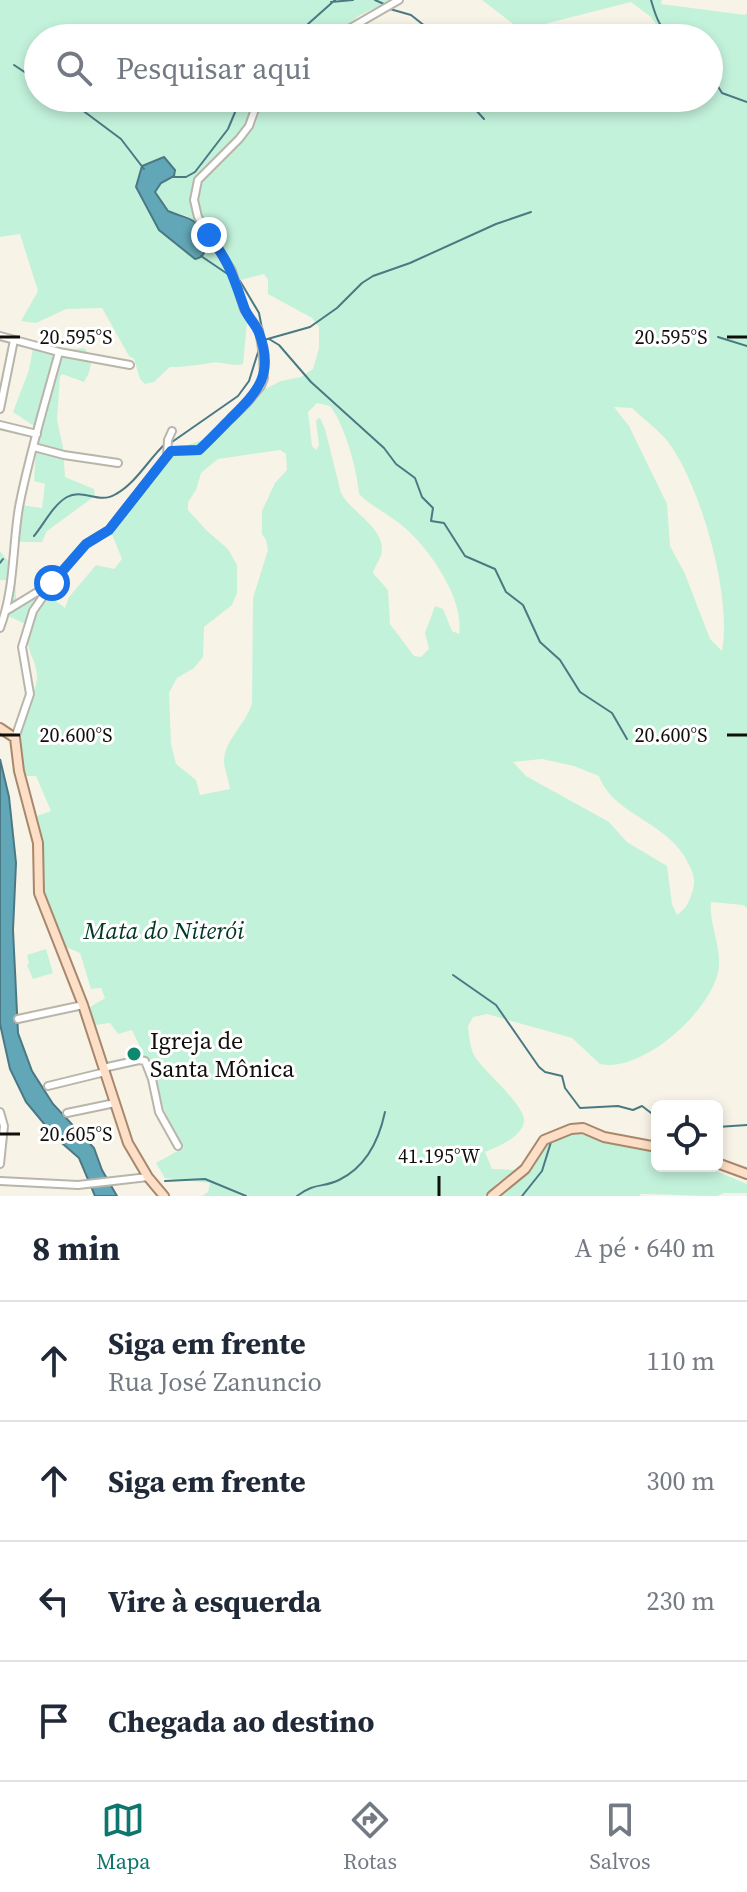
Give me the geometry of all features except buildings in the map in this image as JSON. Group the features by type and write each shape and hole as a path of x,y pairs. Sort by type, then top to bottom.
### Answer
{"main road":[{"path":"0,728 15,738 19,771 38,843 39,893 83,1005 128,1143 161,1194"},
{"path":"492,1196 525,1169 544,1140 571,1129 583,1128 604,1137 651,1146"},
{"path":"723,1165 747,1172"}],"street":[{"path":"357,24 399,0"},
{"path":"15,738 30,694 22,647 33,611 52,583 86,544 109,530 167,456 175,449 199,450 261,386 264,378 259,330 244,309 232,271 198,217 194,200 198,180 239,139 249,126 254,112"},
{"path":"0,336 59,352 130,365"},
{"path":"0,409 14,340"},
{"path":"0,628 11,597 14,535 59,352"},
{"path":"0,425 37,434"},
{"path":"167,456 172,431"},
{"path":"34,447 118,463"},
{"path":"6,611 52,583"},
{"path":"18,1019 83,1005"},
{"path":"48,1086 142,1060 152,1079 159,1112 178,1146"},
{"path":"67,1113 115,1103"},
{"path":"0,1112 4,1126 0,1164"},
{"path":"0,1181 78,1185 148,1177"}],"green space":[{"name":"Mata do Niterói","path":"0,0 392,0 348,24 24,24 24,112 723,112 723,24 656,24 631,2 545,24 513,24 482,0 662,0 661,4 747,13 747,908 711,902 719,956 715,981 706,999 675,1034 637,1058 617,1064 600,1064 572,1038 487,1014 473,1017 468,1026 473,1054 519,1107 524,1122 514,1137 485,1152 492,1169 516,1170 497,1183 487,1196 202,1196 208,1192 210,1183 165,1178 156,1163 183,1148 132,1030 118,1034 110,1023 95,1025 90,1007 105,998 101,988 91,989 80,953 66,947 41,890 34,817 51,811 36,776 27,776 20,747 24,721 37,680 28,640 34,622 23,623 4,614 9,580 0,580 0,551 15,570 16,600 42,590 65,608 69,597 96,565 114,569 122,559 111,532 130,496 171,451 214,436 226,420 263,390 281,381 301,377 313,369 319,348 319,327 312,318 268,294 268,280 264,274 233,282 247,322 243,364 170,367 154,382 145,384 140,379 134,359 129,356 102,308 66,309 36,323 21,321 38,291 20,234 0,237","holes":["164,157 175,170 172,179 161,183 155,191 168,211 187,216 199,258 195,259 155,224 141,197 137,179 142,166","317,403 330,406 341,424 359,494 414,536 434,561 451,591 459,634 452,631 443,609 435,606 425,633 429,649 421,657 414,656 390,624 388,590 373,573 382,552 381,541 372,526 341,493 320,418 316,422 319,445 316,450 312,446 308,412","614,407 632,408 663,436 683,466 712,545 723,603 722,651 710,639 685,574 670,546 667,504 629,426","280,450 286,454 287,470 275,483 262,511 262,534 268,550 253,598 252,703 227,747 224,763 230,789 200,795 196,780 176,764 171,744 169,693 177,678 194,668 203,657 204,627 232,605 237,593 237,565 228,549 188,510 188,502 201,473 218,459","542,759 574,766 599,776 606,790 617,801 670,839 681,852 694,881 685,907 677,915 672,904 667,866 627,842 609,822 526,776 513,762"]},
{"path":"33,348 53,352 84,348 90,356 90,369 84,382 62,374 60,377 57,420 65,477 94,489 95,496 47,531 42,542 17,542 21,505 42,508 45,484 34,481 37,428 13,412 29,370"},
{"path":"46,949 53,973 33,979 27,965 27,955"},
{"path":"572,1132 651,1151 651,1172 718,1172 747,1184 747,1193 717,1196 495,1196 516,1179 543,1142"}],"water":[{"path":"164,157 175,170 174,176 161,183 155,192 168,211 193,220 200,228 207,245 203,254 195,259 159,230 136,187 142,166"},
{"path":"0,759 9,797 16,863 13,930 18,1033 32,1071 53,1104 94,1148 117,1196 95,1196 79,1158 55,1137 26,1102 10,1069 0,1024"}],"waterway":[{"path":"308,24 335,0"},
{"path":"331,2 353,0"},
{"path":"375,0 384,4"},
{"path":"651,0 660,24"},
{"path":"390,9 411,15 422,24"},
{"path":"14,65 24,72"},
{"path":"723,93 747,102"},
{"path":"85,112 121,139 144,169"},
{"path":"173,177 186,177 195,172 228,129 235,112"},
{"path":"478,112 484,119"},
{"path":"264,340 310,327 373,276 531,212"},
{"path":"201,256 232,277"},
{"path":"240,281 259,313 264,339"},
{"path":"718,337 747,346"},
{"path":"269,339 279,345 311,382 384,448 396,464 415,478 422,497 433,508 431,521 444,523 465,556 495,569 506,592 523,605 540,642 560,660 580,692 612,713 627,739"},
{"path":"172,442 238,396 249,381 259,349"},
{"path":"34,536 62,500 79,494 110,497 136,478 165,444"},
{"path":"0,563 3,559"},
{"path":"453,975 496,1005 539,1067 545,1072 562,1076 565,1088 580,1108 618,1106 633,1110 642,1106 651,1113"},
{"path":"297,1196 339,1180 357,1168 370,1152 385,1112"},
{"path":"723,1127 747,1125"},
{"path":"522,1196 542,1171 551,1142"},
{"path":"165,1181 205,1179 246,1196"}],"place":[{"name":"Igreja de Santa Mônica","path":"134,1054"}],"route":[{"path":"52,583 86,544 109,530 171,451 199,450 261,386 264,378 259,330 244,309 232,271 209,235"}]}
